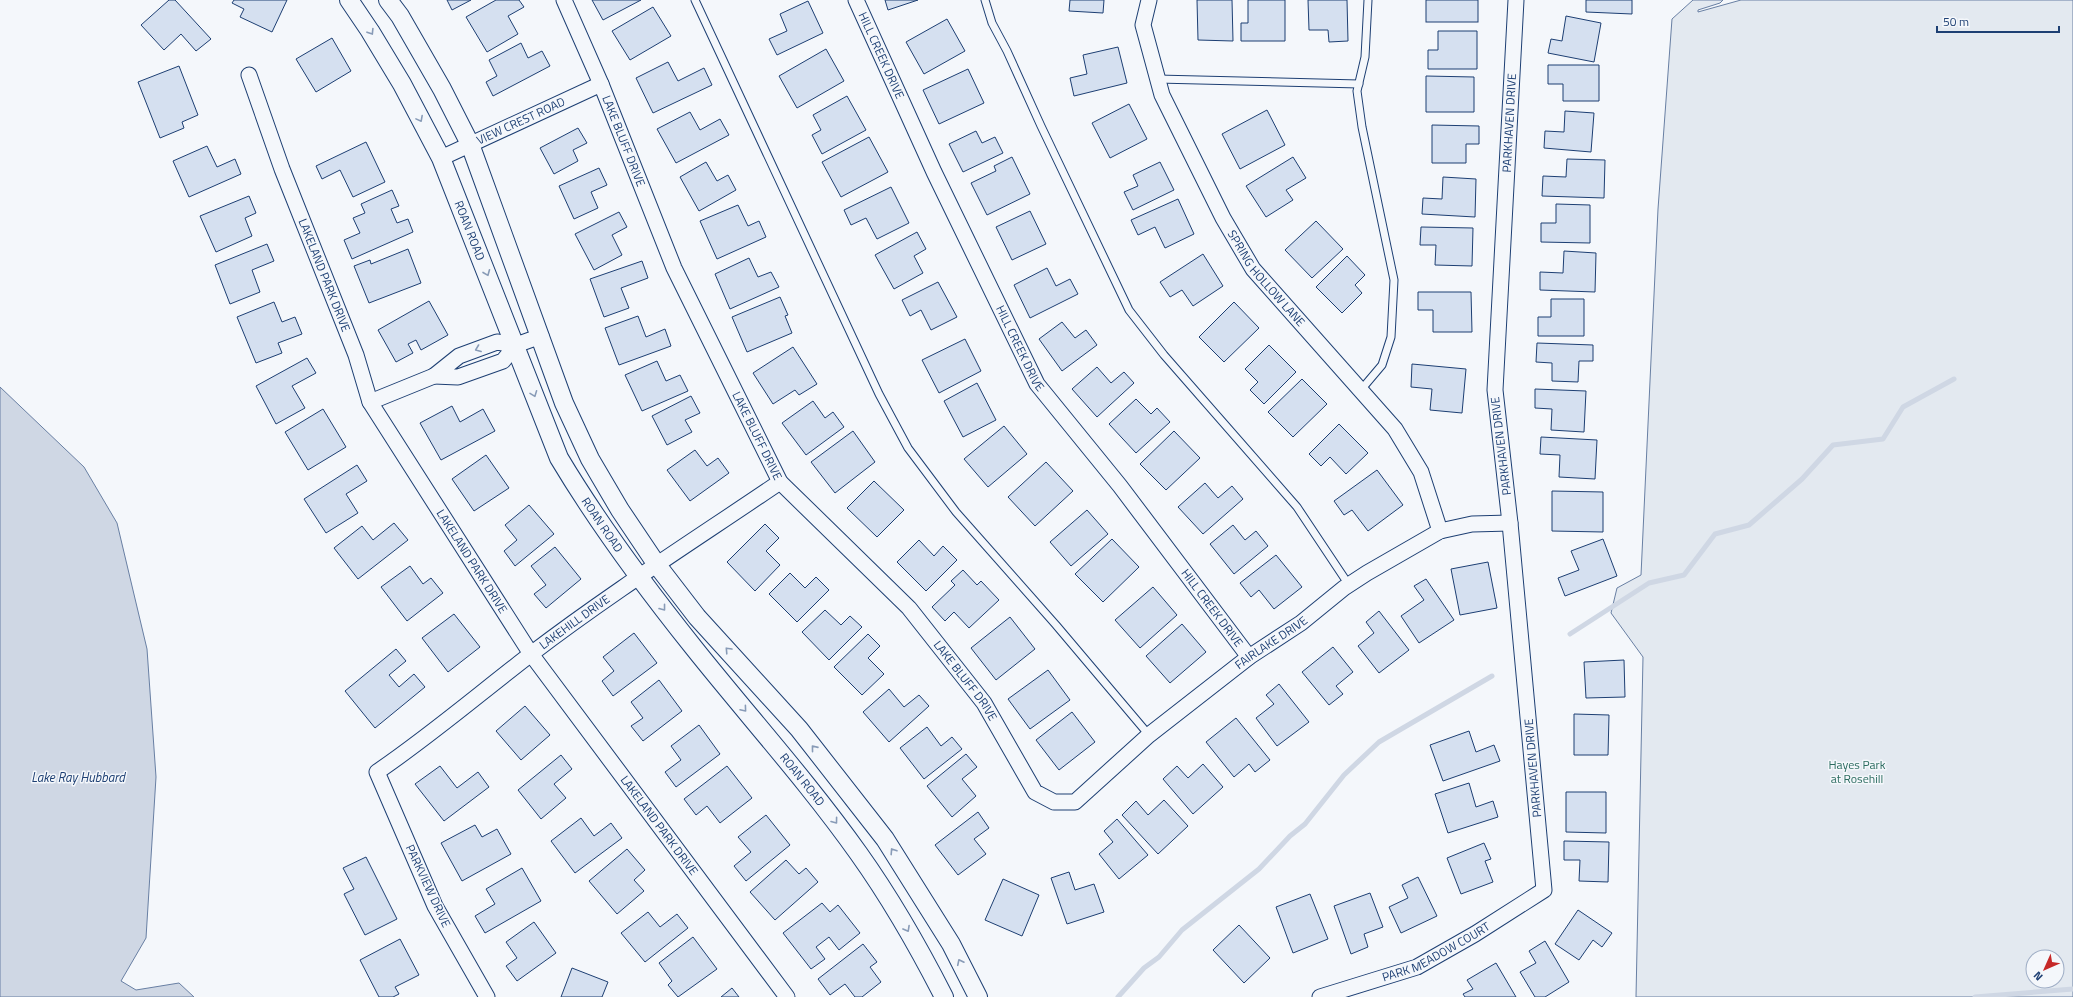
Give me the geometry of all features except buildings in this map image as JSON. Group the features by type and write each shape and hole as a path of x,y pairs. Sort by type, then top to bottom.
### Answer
{"street":[{"name":"ROAN ROAD","path":"349,0 370,31 398,78 441,158 560,458 584,499 639,577 695,649 820,801 859,854 895,908 944,997"},
{"name":"ROAN ROAD","path":"388,0 400,16 442,89 470,144 541,336 564,403 590,459 620,510 657,565 697,617 799,729 885,839 951,944 978,997"},
{"name":"LAKE BLUFF DRIVE","path":"564,0 601,84 674,268 780,482 908,608 984,703 1035,792 1054,802"},
{"name":"HILL CREEK DRIVE","path":"856,0 934,172 1037,384 1120,486 1249,657"},
{"name":"SPRING HOLLOW LANE","path":"1149,0 1143,25 1162,95 1223,218 1253,269 1394,429 1421,472 1440,531"},
{"name":"PARKHAVEN DRIVE","path":"1516,0 1494,390 1510,523 1544,890"},
{"name":"LAKELAND PARK DRIVE","path":"248,75 282,169 356,355 370,402 531,654 787,997"},
{"name":"VIEW CREST ROAD","path":"441,158 601,84"},
{"path":"370,402 434,376 459,356 490,344 497,342 516,345 541,336"},
{"name":"LAKEHILL DRIVE","path":"377,772 420,742 531,654 639,577 780,482"},
{"name":"FAIRLAKE DRIVE","path":"1054,802 1075,802 1149,735 1249,657 1301,623 1349,585 1440,531 1472,524 1510,523"},
{"name":"PARKVIEW DRIVE","path":"377,772 435,906 487,997"},
{"name":"PARK MEADOW COURT","path":"1320,997 1417,967 1475,934 1544,890"}],"lane":[{"path":"695,0 879,394 908,448 956,512 1056,625 1149,735"},
{"path":"985,0 992,23 1007,51 1041,126 1129,310 1164,355 1297,507 1349,585"},
{"path":"1360,391 1382,364 1391,337 1394,280 1362,127 1357,91 1365,57 1368,0"},
{"path":"1157,79 1359,84"}],"green space":[{"name":"Hayes Park at Rosehill","path":"1693,0 1723,0 1720,3 1698,10 1698,12 1741,0 2073,0 2073,997 1636,997 1643,657 1611,613 1617,588 1641,575 1658,209 1672,19"}],"water":[{"name":"Lake Ray Hubbard","path":"0,387 84,467 117,523 147,649 156,777 146,938 121,981 136,990 179,983 194,997 0,997"}],"waterway":[{"path":"1570,634 1649,583 1684,575 1715,534 1749,525 1802,479 1833,445 1883,439 1903,407 1954,379"},
{"path":"1118,997 1144,968 1159,957 1182,930 1259,869 1290,836 1305,824 1344,775 1379,742 1492,676"},
{"path":"1975,997 2073,989"}]}
